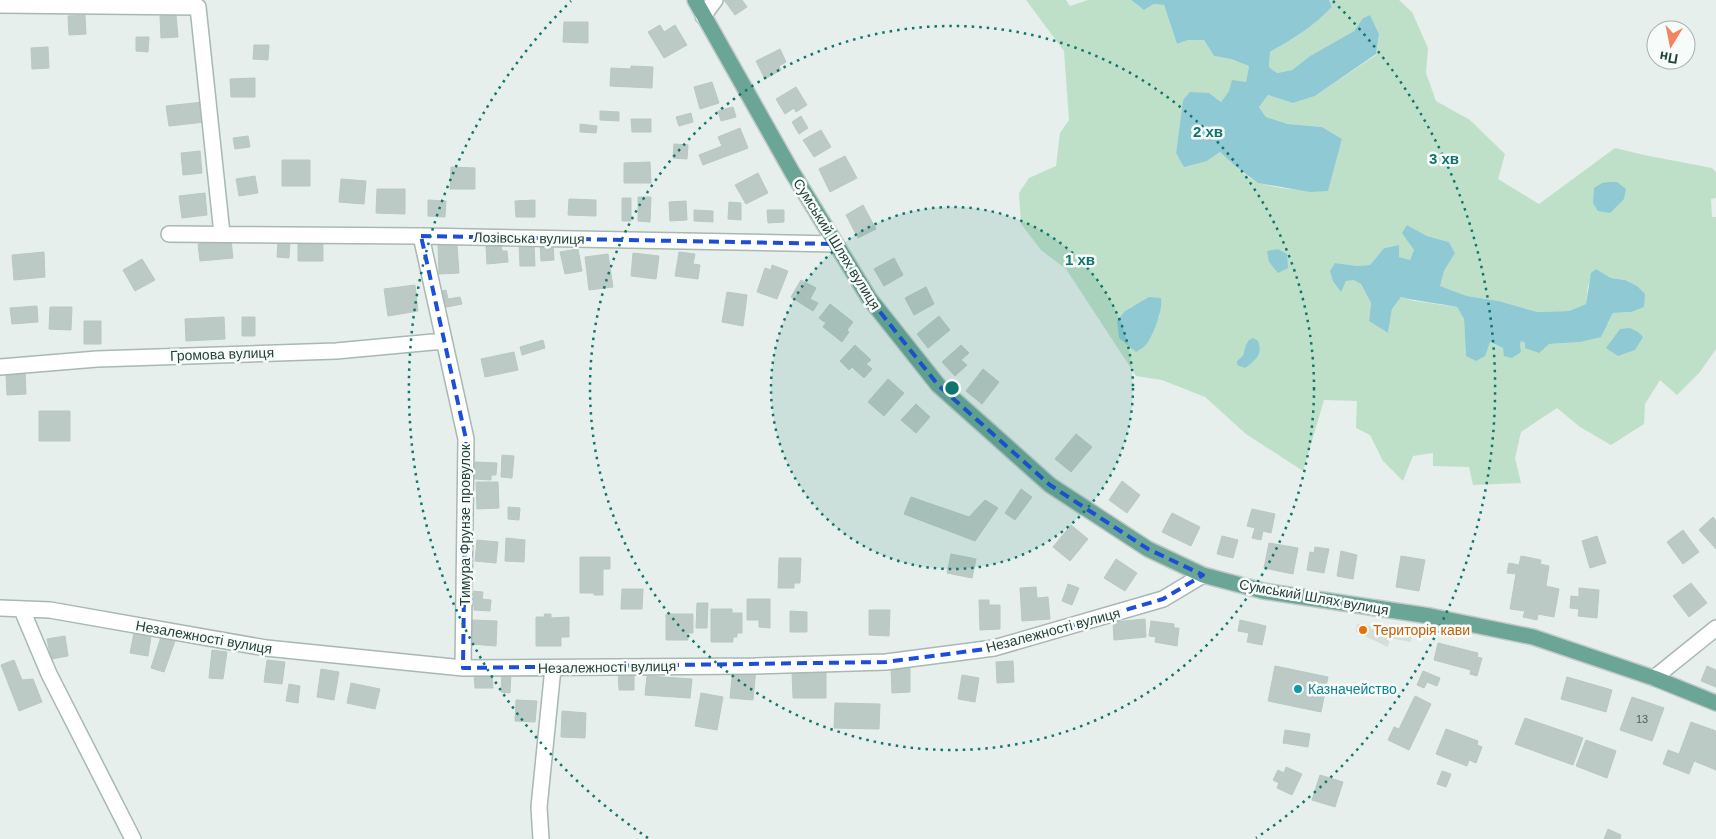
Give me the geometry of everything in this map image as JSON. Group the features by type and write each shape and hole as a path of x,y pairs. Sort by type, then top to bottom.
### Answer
{"main road":[{"name":"Сумський Шлях вулиця","path":"695,0 792,172 869,298 938,385 1050,484 1148,549 1203,575 1264,591 1430,616 1532,637 1654,678 1716,703"}],"street":[{"path":"703,16 715,0"},
{"path":"0,5 198,8 222,234"},
{"name":"Лозівська вулиця","path":"169,234 421,236 836,244"},
{"name":"Тимура Фрунзе провулок","path":"421,236 466,439 464,668"},
{"name":"Громова вулиця","path":"0,367 97,359 336,351 444,341"},
{"name":"Незалежності вулиця","path":"0,608 50,610 266,648 464,668 755,666 886,662 994,648 1164,599 1203,575"},
{"path":"22,610 49,674 133,839"},
{"path":"1654,678 1716,628"},
{"path":"541,839 539,807 553,668"}],"highlighted area":[{"path":"421,236 836,244 869,298 938,385 1050,485 1148,549 1203,575 1163,599 994,648 886,662 463,668 466,439"}],"shaded area":[{"path":"1357,624 1412,633 1411,642 1390,638 1388,647 1356,632"}],"green space":[{"path":"1026,0 1066,0 1070,6 1088,0 1131,0 1144,10 1154,4 1164,5 1177,44 1188,40 1204,40 1214,56 1231,59 1249,66 1246,82 1229,91 1221,102 1209,93 1183,100 1176,153 1207,161 1220,152 1254,181 1259,183 1294,190 1328,190 1342,139 1322,127 1288,124 1266,117 1259,107 1268,95 1293,103 1315,96 1376,55 1379,34 1370,15 1363,18 1354,31 1310,56 1292,70 1277,73 1269,67 1270,52 1318,20 1332,7 1329,0 1399,0 1412,12 1428,48 1426,73 1436,101 1470,120 1505,154 1498,179 1539,204 1615,148 1712,168 1716,172 1716,198 1711,199 1712,217 1716,217 1716,349 1700,372 1677,395 1660,380 1645,404 1644,424 1611,445 1580,427 1557,408 1521,432 1515,458 1521,483 1473,485 1469,467 1433,466 1433,453 1413,456 1403,481 1383,461 1370,435 1356,428 1357,401 1324,400 1303,471 1246,434 1205,397 1162,380 1136,376 1066,269 1041,250 1021,224 1019,193 1029,178 1056,166 1060,133 1069,120 1064,51","holes":["1407,225 1427,236 1449,242 1455,253 1444,271 1439,286 1467,296 1499,301 1537,312 1569,311 1586,304 1588,285 1596,269 1611,278 1625,280 1631,312 1613,313 1608,324 1580,342 1549,344 1525,343 1521,341 1520,346 1503,348 1489,342 1466,356 1464,319 1457,307 1401,297 1392,309 1388,333 1369,321 1371,303 1361,284 1354,279 1346,281 1341,291 1335,263 1358,266 1370,265 1384,248 1399,245 1399,257 1410,260 1415,251","1133,306 1160,315 1145,346 1125,311"]}],"water":[{"path":"1131,0 1329,0 1332,7 1318,20 1270,52 1269,67 1277,73 1292,70 1310,56 1354,31 1363,18 1370,15 1379,34 1376,54 1315,96 1293,103 1268,95 1259,107 1266,117 1288,124 1322,127 1342,139 1328,191 1310,192 1258,183 1220,152 1207,161 1184,167 1176,153 1183,100 1190,92 1209,93 1221,102 1229,91 1232,80 1246,82 1249,66 1231,59 1214,56 1204,40 1188,40 1177,44 1164,5 1154,4 1144,10"},
{"path":"1617,182 1626,189 1624,199 1610,213 1598,211 1593,203 1594,188 1602,183"},
{"path":"1407,225 1427,236 1449,242 1455,253 1444,271 1440,286 1467,296 1499,301 1537,312 1569,311 1586,304 1591,273 1596,269 1611,278 1625,280 1637,286 1645,294 1644,307 1631,312 1613,313 1601,337 1580,342 1549,344 1539,353 1525,348 1525,343 1521,341 1521,352 1512,358 1504,356 1503,348 1490,342 1485,356 1476,361 1466,356 1464,319 1457,307 1401,297 1392,309 1388,333 1369,321 1371,303 1361,284 1354,280 1346,281 1341,292 1333,281 1330,271 1335,263 1358,266 1370,265 1384,248 1399,245 1399,257 1410,260 1414,250 1402,233"},
{"path":"1278,249 1287,254 1288,268 1278,273 1269,262 1267,251"},
{"path":"1149,297 1161,298 1159,316 1146,345 1136,352 1119,338 1117,321 1125,311"},
{"path":"1630,328 1643,337 1635,350 1618,356 1606,348 1620,329"},
{"path":"1253,338 1258,341 1260,350 1258,356 1245,368 1237,365 1237,361 1243,356 1246,345"}],"building":[{"path":"724,0 742,0 747,7 735,15"},
{"path":"85,15 86,34 69,35 68,16"},
{"path":"176,15 178,37 161,38 160,16"},
{"path":"564,22 588,22 588,43 563,42"},
{"path":"660,25 664,32 675,25 687,45 664,58 648,32"},
{"path":"136,37 149,37 148,52 136,51"},
{"path":"254,45 269,45 268,60 253,59"},
{"path":"48,47 49,68 32,69 31,48"},
{"path":"780,49 786,62 779,66 781,70 765,79 756,61"},
{"path":"631,66 653,67 652,88 610,86 611,68 631,69"},
{"path":"255,78 255,97 231,97 230,79"},
{"path":"712,82 719,103 700,109 694,87"},
{"path":"796,87 807,105 796,112 794,108 785,114 776,99"},
{"path":"203,102 205,122 169,126 166,106"},
{"path":"733,107 736,117 721,121 718,111"},
{"path":"600,111 619,112 619,121 600,120"},
{"path":"691,113 693,122 679,126 676,117"},
{"path":"801,116 808,128 799,134 792,122"},
{"path":"631,119 651,119 651,132 632,132"},
{"path":"580,124 597,126 596,133 580,132"},
{"path":"740,128 748,148 703,165 699,155 722,146 718,137"},
{"path":"821,130 831,147 814,157 803,140"},
{"path":"248,136 250,147 235,149 233,138"},
{"path":"674,144 688,145 687,159 673,158"},
{"path":"200,151 202,173 183,175 181,153"},
{"path":"845,156 857,178 830,192 819,169"},
{"path":"282,160 310,160 310,186 282,186"},
{"path":"650,162 651,183 624,183 624,163"},
{"path":"451,167 475,168 475,189 450,189"},
{"path":"758,173 768,193 746,204 735,185"},
{"path":"255,176 258,193 239,196 236,179"},
{"path":"341,179 366,181 364,204 339,202"},
{"path":"377,189 405,189 405,214 376,213"},
{"path":"205,193 207,215 182,218 179,196"},
{"path":"638,197 651,197 650,222 638,221"},
{"path":"622,198 631,198 631,221 622,221"},
{"path":"569,199 596,200 596,216 568,215"},
{"path":"428,200 446,201 445,217 428,216"},
{"path":"535,200 535,217 516,217 515,201"},
{"path":"686,201 687,220 670,221 669,202"},
{"path":"729,202 741,203 741,220 728,219"},
{"path":"863,205 876,229 858,238 846,215"},
{"path":"694,210 713,211 713,222 694,221"},
{"path":"767,210 784,210 784,222 768,223"},
{"path":"298,239 323,239 323,261 298,261"},
{"path":"231,240 233,258 200,261 198,244"},
{"path":"278,241 290,241 289,258 277,257"},
{"path":"553,242 554,260 541,261 540,244"},
{"path":"457,244 459,273 439,274 438,245"},
{"path":"519,244 534,244 535,266 520,266"},
{"path":"501,245 502,251 507,251 508,262 487,264 486,246"},
{"path":"578,249 582,271 565,274 560,252"},
{"path":"44,252 45,277 14,280 12,255"},
{"path":"679,252 695,254 693,264 700,265 698,279 675,276"},
{"path":"633,253 659,256 656,279 631,276"},
{"path":"608,254 613,287 589,290 585,257"},
{"path":"894,258 903,275 884,286 874,269"},
{"path":"142,259 155,280 135,291 123,270"},
{"path":"772,265 788,271 777,299 757,292 765,268 771,270"},
{"path":"801,280 816,288 810,299 818,303 813,311 791,297"},
{"path":"415,285 418,311 388,316 384,289"},
{"path":"926,287 934,304 914,315 905,298"},
{"path":"446,290 448,299 460,297 462,304 442,308 438,292"},
{"path":"727,292 747,295 743,326 722,322"},
{"path":"830,304 853,322 842,342 823,327 826,323 819,318"},
{"path":"37,306 38,322 12,324 10,308"},
{"path":"50,307 72,307 71,330 49,329"},
{"path":"939,316 950,330 928,348 917,334"},
{"path":"224,317 225,339 186,341 185,319"},
{"path":"242,317 255,317 255,336 242,336"},
{"path":"84,321 101,321 101,344 84,344"},
{"path":"543,340 545,348 522,355 520,347"},
{"path":"855,345 871,360 866,364 872,369 864,378 852,367 849,370 840,361"},
{"path":"961,345 969,353 961,360 967,365 955,376 942,362"},
{"path":"514,352 518,370 485,377 481,359"},
{"path":"983,369 999,382 982,404 966,391"},
{"path":"25,372 26,394 7,395 6,373"},
{"path":"888,379 904,393 884,416 868,402"},
{"path":"916,404 930,417 916,433 901,420"},
{"path":"39,411 70,411 70,441 39,441"},
{"path":"1076,434 1092,447 1071,472 1055,459"},
{"path":"502,455 514,456 512,478 501,477"},
{"path":"475,462 497,463 496,475 491,475 491,480 474,479"},
{"path":"1122,481 1140,495 1127,513 1109,500"},
{"path":"476,482 498,482 499,508 477,509"},
{"path":"1021,489 1032,497 1015,520 1005,513"},
{"path":"911,497 969,517 985,500 998,508 975,541 904,514"},
{"path":"508,507 520,508 519,520 508,519"},
{"path":"1252,509 1275,514 1271,533 1263,531 1261,540 1252,538 1255,528 1247,526"},
{"path":"1172,513 1200,527 1191,546 1162,532"},
{"path":"1713,517 1716,521 1716,549 1699,530"},
{"path":"1071,525 1088,539 1070,561 1053,547"},
{"path":"1683,530 1699,552 1683,564 1667,542"},
{"path":"1222,536 1238,540 1233,558 1217,554"},
{"path":"1597,536 1606,563 1590,568 1582,541"},
{"path":"506,538 525,540 524,562 505,561"},
{"path":"477,540 498,542 496,563 475,561"},
{"path":"1269,543 1298,548 1293,574 1264,568"},
{"path":"1315,547 1329,549 1324,573 1307,570 1310,552 1314,553"},
{"path":"1341,551 1357,555 1353,579 1337,576"},
{"path":"951,554 976,559 972,578 947,573"},
{"path":"1401,556 1425,560 1419,591 1396,587"},
{"path":"1521,556 1541,560 1540,564 1549,566 1546,586 1559,589 1554,617 1538,614 1537,620 1523,617 1525,611 1510,609 1516,574 1507,573 1509,563 1519,565"},
{"path":"580,557 610,557 610,569 603,569 603,595 580,593"},
{"path":"779,558 801,558 800,583 794,583 794,588 778,588"},
{"path":"1116,559 1137,573 1125,591 1104,578"},
{"path":"1691,583 1707,603 1689,617 1673,596"},
{"path":"1068,584 1079,588 1072,605 1062,601"},
{"path":"1036,587 1037,598 1048,597 1050,619 1022,621 1020,588"},
{"path":"1579,588 1599,590 1597,618 1578,616 1579,609 1570,608 1571,596 1579,597"},
{"path":"622,589 643,589 642,609 621,609"},
{"path":"472,591 483,592 482,599 491,600 490,611 474,610 474,605 471,605"},
{"path":"747,599 770,599 770,628 759,627 759,620 747,620"},
{"path":"979,600 989,600 989,605 1000,605 1000,629 980,630"},
{"path":"697,603 708,603 707,628 696,628"},
{"path":"711,609 732,609 732,613 742,613 742,633 737,633 737,637 733,637 733,642 711,642"},
{"path":"869,610 890,610 889,636 869,635"},
{"path":"790,611 807,612 807,632 790,632"},
{"path":"544,614 551,614 551,618 569,617 569,637 561,637 561,646 536,646 536,617 545,617"},
{"path":"666,614 693,614 693,633 687,633 688,640 666,640"},
{"path":"1145,619 1146,637 1114,640 1113,622"},
{"path":"472,620 497,621 496,646 471,644"},
{"path":"1240,620 1266,626 1262,645 1247,642 1249,633 1238,631"},
{"path":"1151,621 1174,624 1174,628 1179,628 1177,646 1155,642 1156,637 1149,636"},
{"path":"134,633 151,636 148,656 130,653"},
{"path":"65,636 68,656 51,659 47,639"},
{"path":"161,637 175,641 164,672 151,668"},
{"path":"1438,643 1478,653 1477,657 1482,658 1477,676 1470,674 1471,670 1434,660"},
{"path":"212,650 227,652 223,679 209,678"},
{"path":"14,660 22,680 33,679 42,702 19,711 1,665"},
{"path":"267,660 285,662 282,684 264,682"},
{"path":"1013,661 1014,682 997,683 996,662"},
{"name":"Казначейство","path":"1275,666 1328,677 1321,712 1268,701"},
{"path":"1707,666 1716,670 1716,687 1701,681"},
{"path":"733,667 756,669 753,700 730,698"},
{"path":"910,667 910,692 892,693 891,668"},
{"path":"321,669 339,672 334,700 317,697"},
{"path":"634,669 634,690 619,690 618,670"},
{"path":"826,671 826,698 793,698 792,672"},
{"path":"1423,671 1440,678 1437,686 1427,682 1424,688 1417,685"},
{"path":"502,672 511,672 510,693 501,692"},
{"path":"474,673 492,673 493,688 475,688"},
{"path":"962,675 979,678 975,702 958,699"},
{"path":"647,676 692,679 690,698 645,695"},
{"path":"1567,677 1612,690 1606,712 1561,699"},
{"path":"351,683 380,689 375,709 347,703"},
{"path":"289,684 300,686 298,703 286,701"},
{"path":"701,693 723,697 717,730 695,726"},
{"path":"1415,696 1431,704 1409,750 1388,740 1394,727 1399,729"},
{"path":"1632,697 1664,708 1652,741 1620,730"},
{"path":"516,700 537,701 535,722 515,721"},
{"path":"835,703 880,704 879,729 834,728"},
{"path":"562,711 586,713 585,738 561,737"},
{"path":"1525,718 1583,738 1573,765 1515,744"},
{"path":"1691,722 1716,731 1716,770 1694,761 1689,774 1663,764 1668,750 1679,754"},
{"path":"1446,729 1478,741 1477,745 1482,747 1476,763 1469,760 1467,766 1436,754"},
{"path":"1285,730 1310,734 1308,747 1283,743"},
{"path":"1586,740 1616,751 1607,778 1576,766"},
{"path":"1286,767 1302,774 1292,795 1277,788 1279,783 1273,780 1278,770 1284,773"},
{"path":"1442,771 1451,774 1446,787 1437,784"},
{"path":"1320,775 1343,782 1335,807 1312,800"},
{"path":"1608,829 1621,835 1620,839 1604,839"}],"place":[{"name":"Територія кави","path":"1363,630"},
{"name":"Казначейство","path":"1298,689"}]}
